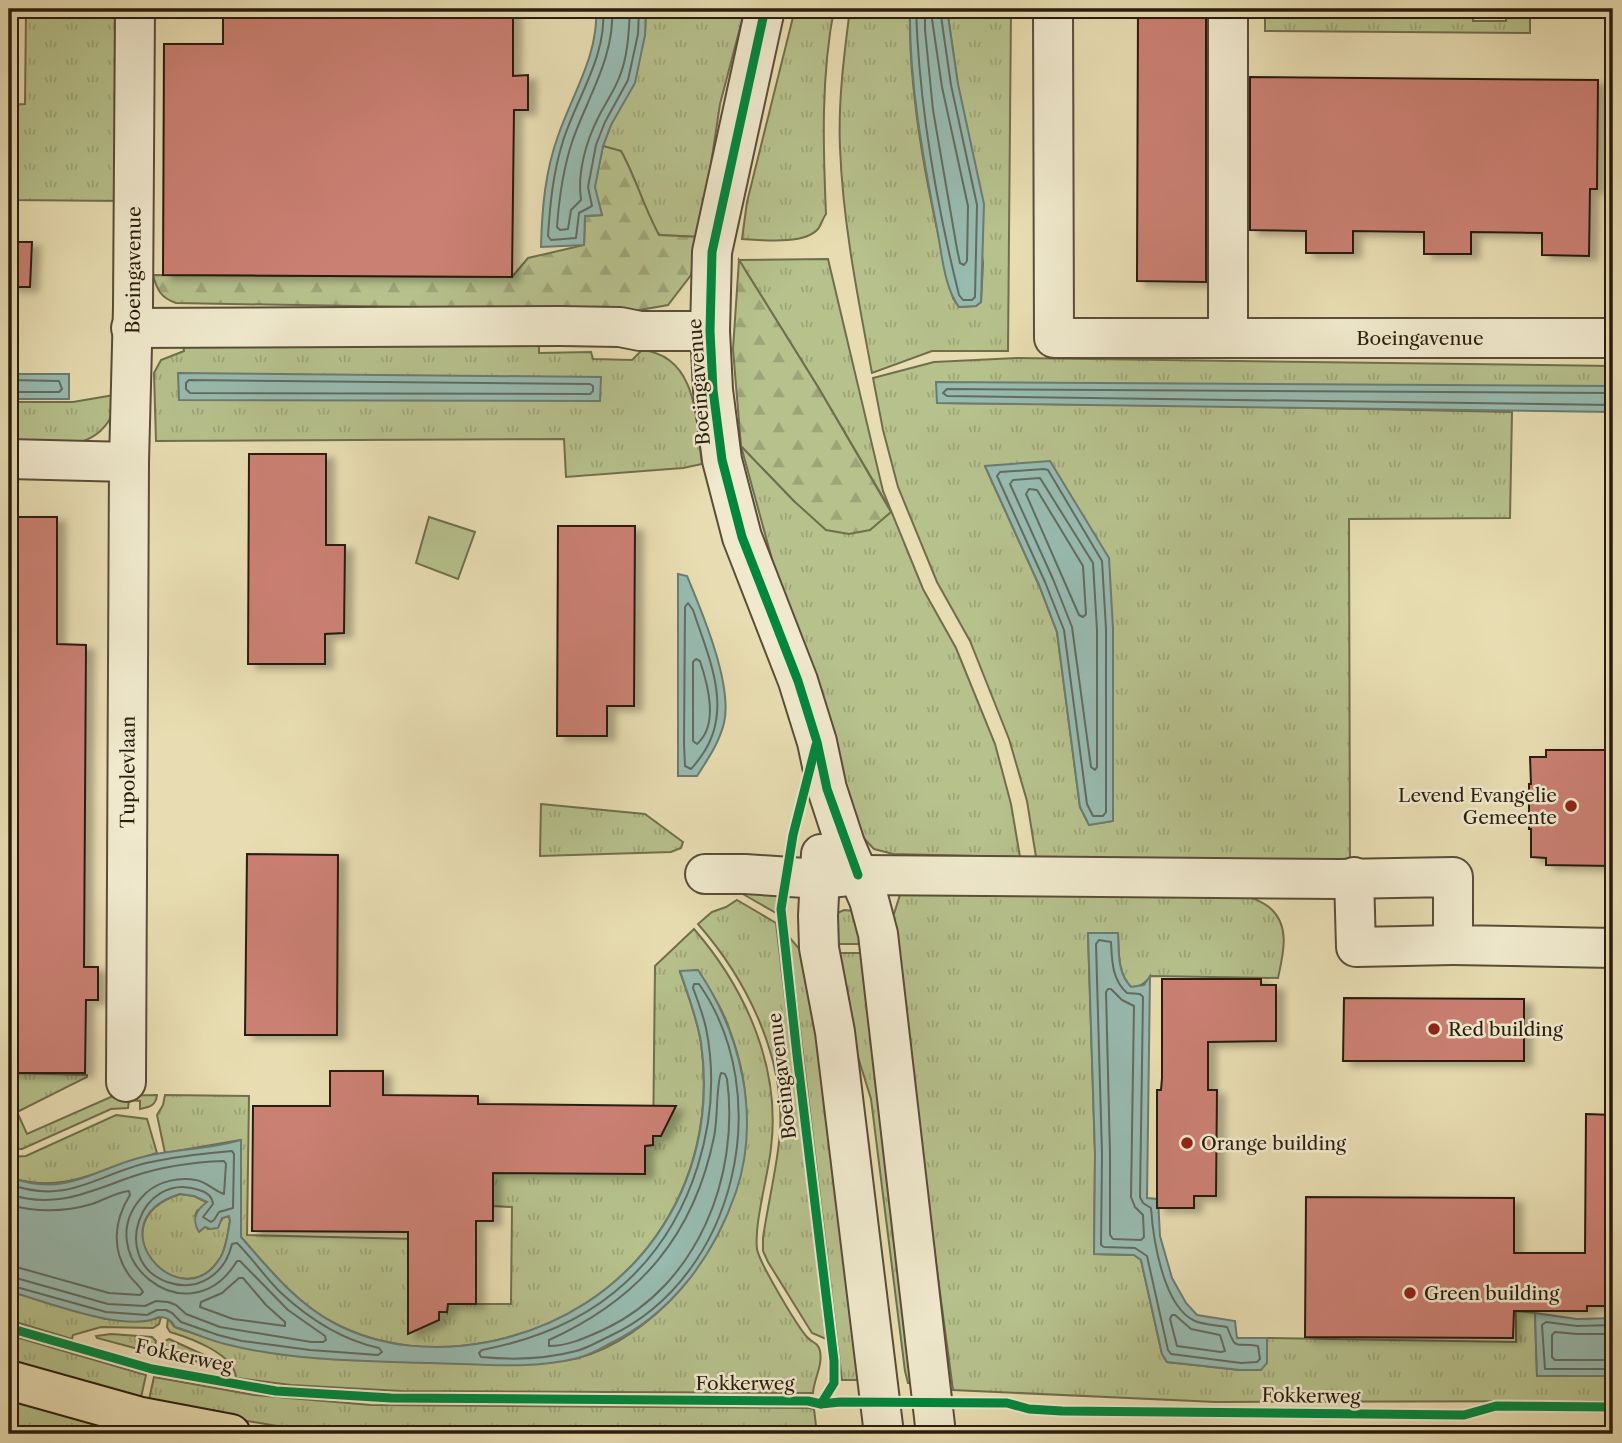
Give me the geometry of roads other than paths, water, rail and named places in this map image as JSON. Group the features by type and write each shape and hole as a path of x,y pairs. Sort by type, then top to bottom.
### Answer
{"main road":[{"path":"9,1380 141,1417 231,1434"}],"street":[{"name":"Boeingavenue","path":"135,9 131,328 560,326 620,327 640,331 710,331"},
{"name":"Boeingavenue","path":"765,9 712,252 710,331 713,390 729,491 751,563 798,681 817,742 827,789 869,900 878,934 936,1434"},
{"name":"Boeingavenue","path":"1053,9 1054,338 1613,338"},
{"path":"1228,9 1228,338"},
{"name":"Tupolevlaan","path":"126,1082 131,328"},
{"path":"9,459 129,461"},
{"name":"Boeingavenue","path":"827,789 818,916 819,948 835,1032 884,1434"},
{"path":"705,874 820,879 858,875 1339,879 1453,877 1453,945"},
{"path":"1354,877 1356,947 1453,945 1613,948"}],"water":[{"path":"596,9 646,9 645,35 635,83 611,125 603,146 595,187 602,215 585,216 584,245 541,247 543,205 550,163 589,58 596,26"},
{"path":"910,9 947,9 958,84 984,204 981,302 976,306 959,307 944,270 918,120"},
{"path":"178,373 601,377 600,401 179,400"},
{"path":"9,374 69,374 69,399 9,399"},
{"path":"936,382 1613,386 1613,412 937,403"},
{"path":"1050,461 1109,558 1113,629 1113,821 1089,825 1080,807 1057,632 1039,585 985,466"},
{"path":"678,574 687,576 700,609 720,669 726,707 722,730 713,751 697,776 678,776"},
{"path":"1088,933 1118,933 1121,969 1131,987 1144,985 1150,976 1147,1198 1158,1199 1160,1236 1172,1278 1186,1303 1197,1315 1235,1321 1237,1338 1267,1338 1267,1363 1261,1370 1167,1362 1162,1354 1141,1260 1134,1255 1094,1254 1095,1154"},
{"path":"698,970 726,1021 736,1049 746,1106 747,1135 743,1164 736,1192 715,1240 687,1282 651,1318 597,1351 560,1362 523,1365 379,1362 301,1357 250,1350 219,1342 175,1327 171,1321 164,1318 127,1322 107,1319 9,1291 9,1177 31,1183 68,1182 156,1154 241,1140 241,1237 284,1284 320,1315 371,1338 410,1346 469,1345 539,1327 585,1304 624,1273 656,1236 681,1193 697,1146 704,1095 701,1042 680,971","holes":["180,1194 207,1202 196,1215 195,1223 199,1232 205,1227 218,1228 222,1218 229,1216 230,1221 220,1258 203,1275 185,1279 167,1273 152,1260 144,1243 144,1224 155,1207"]},
{"path":"1535,1313 1577,1319 1613,1318 1613,1376 1537,1376"}],"place":[{"name":"Levend Evangelie Gemeente","path":"1571,806"},
{"name":"Red building","path":"1434,1029"},
{"name":"Orange building","path":"1187,1143"},
{"name":"Green building","path":"1410,1293"}]}
